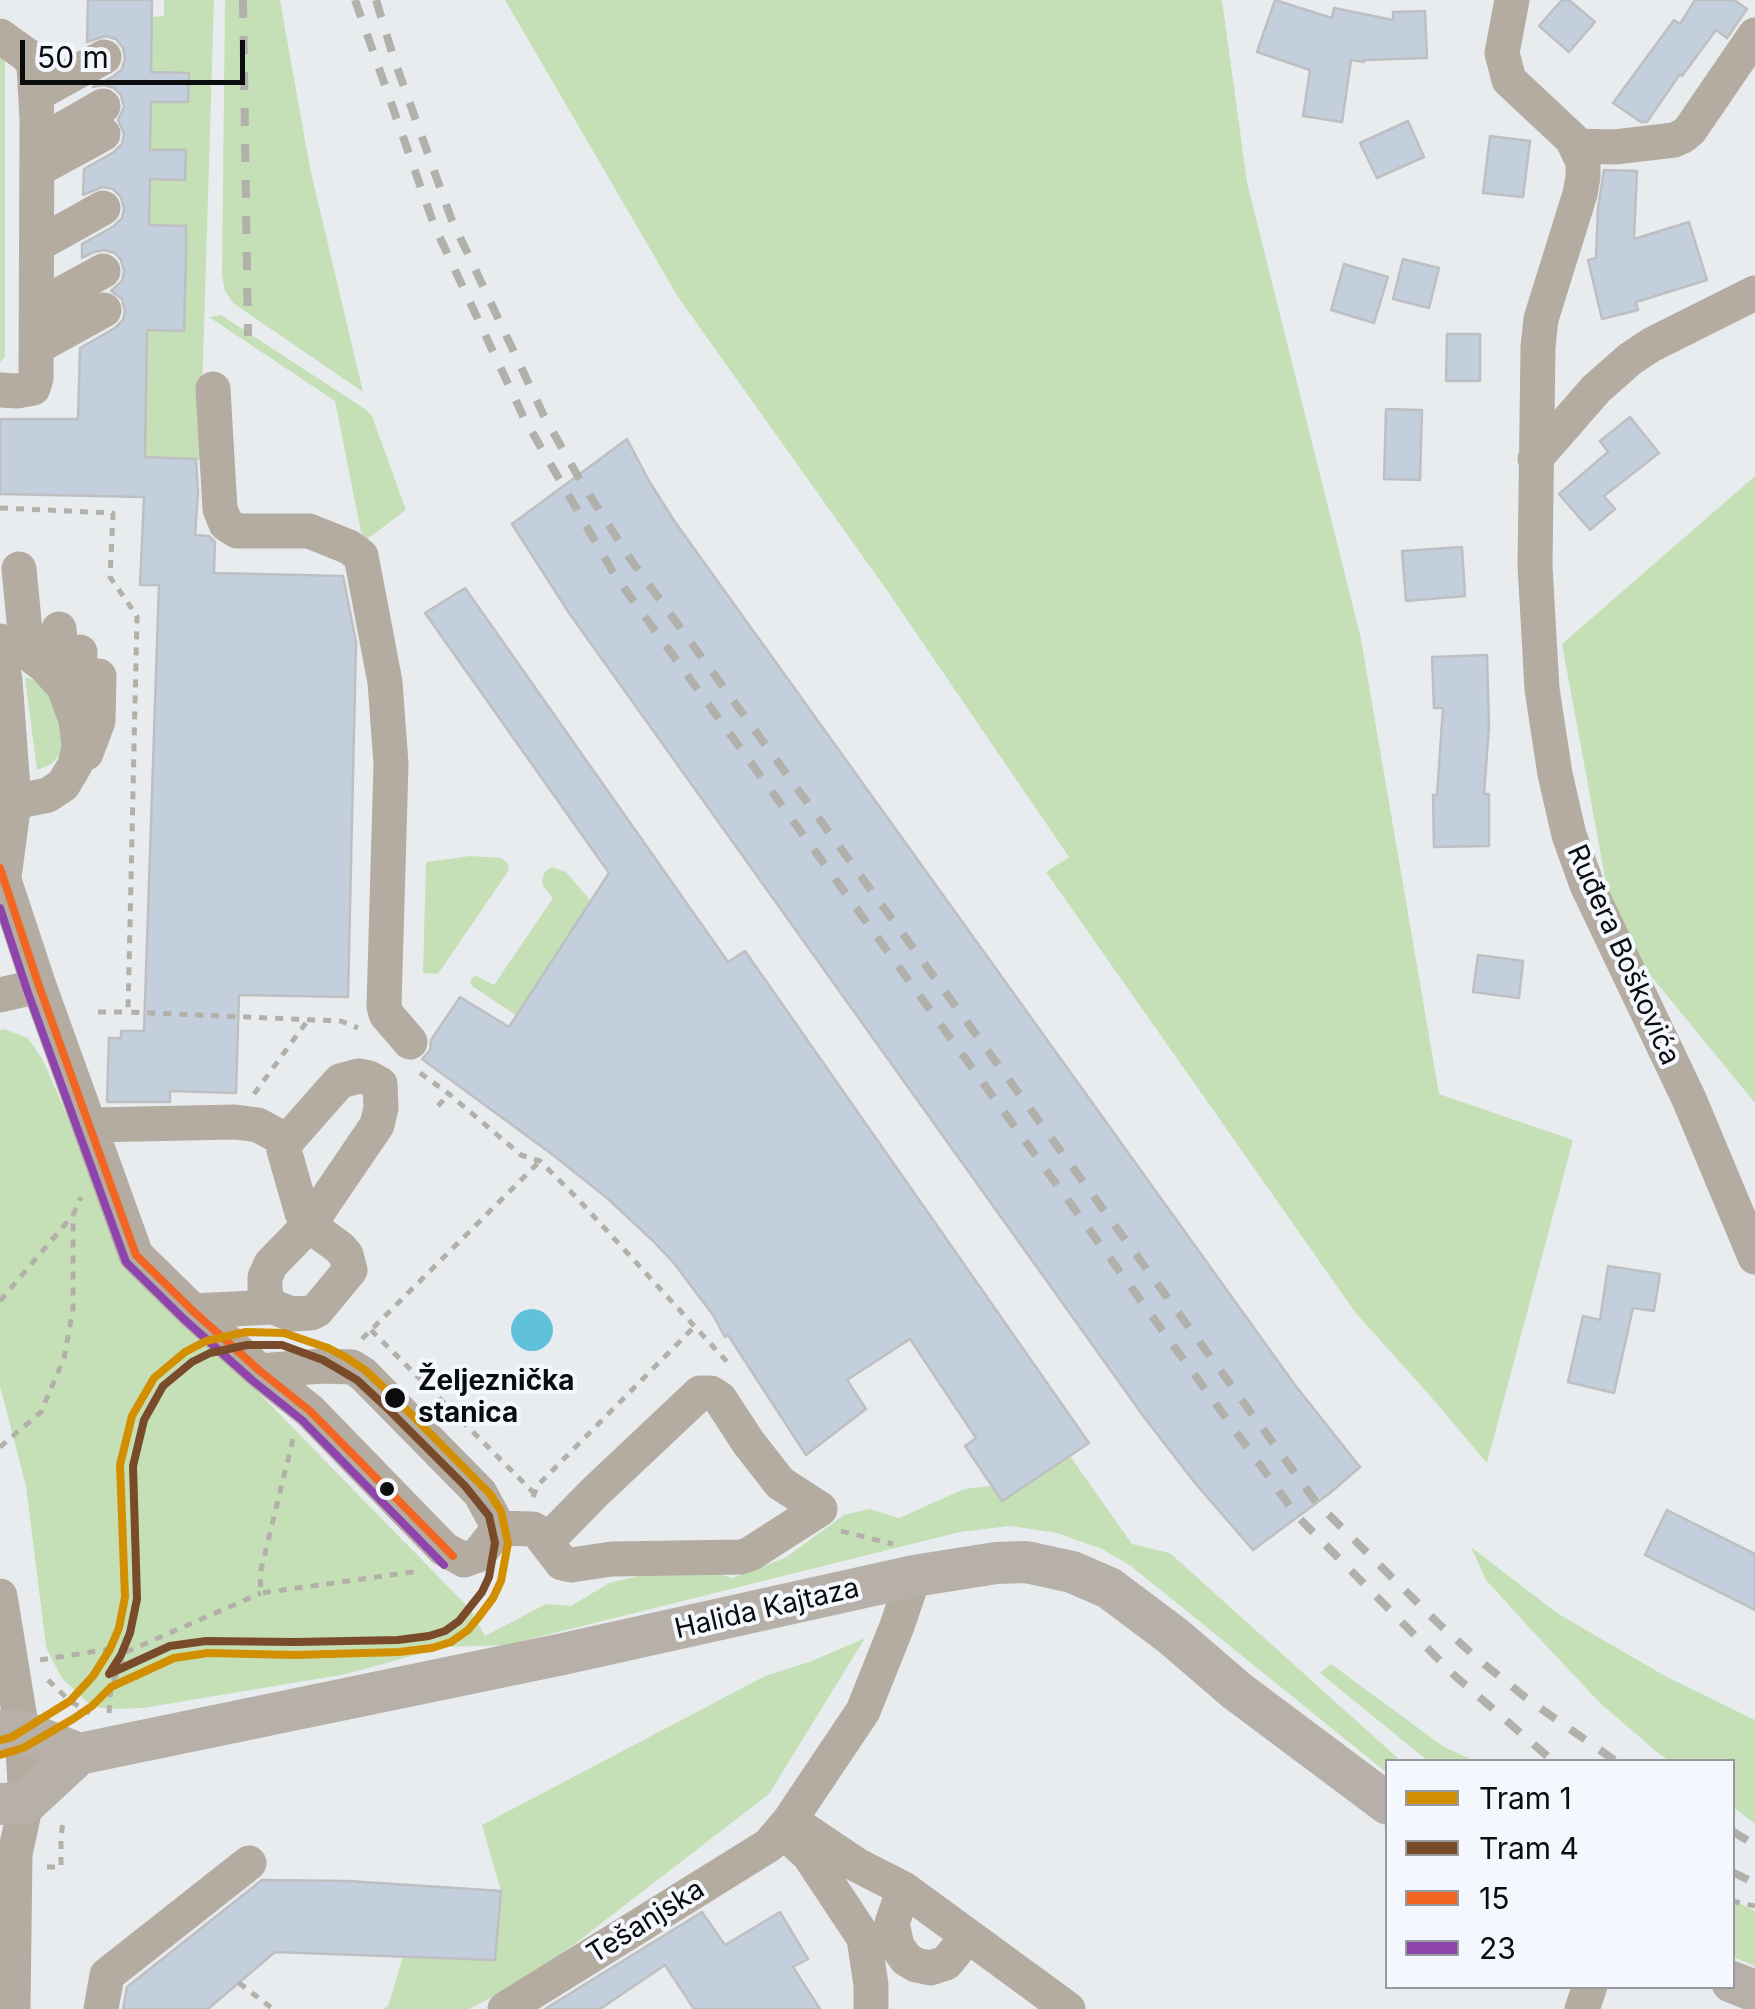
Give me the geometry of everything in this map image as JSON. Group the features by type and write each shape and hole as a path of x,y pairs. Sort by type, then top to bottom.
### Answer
{"main road":[{"name":"Halida Kajtaza","path":"79,1754 563,1654 914,1576 996,1562 1026,1562 1072,1572 1109,1588 1174,1636 1237,1691 1385,1802"},
{"path":"11,1731 79,1754 30,1807"}],"street":[{"path":"1512,0 1502,53 1509,80 1576,146 1615,148 1683,136 1755,35"},
{"path":"0,36 28,56 34,66 37,238 36,378 33,388 0,390"},
{"name":"Ruđera Boškovića","path":"1576,146 1584,177 1539,332 1535,566 1542,689 1555,774 1569,835 1587,886 1689,1099 1755,1257"},
{"path":"37,238 103,201"},
{"path":"37,238 103,201"},
{"path":"37,238 103,201"},
{"path":"37,238 103,201"},
{"path":"37,238 103,201"},
{"path":"37,238 103,201"},
{"path":"1535,459 1596,388 1630,359 1755,293"},
{"path":"213,389 220,510 226,524 236,531 309,531 361,556 385,682 391,764 384,1006 411,1054"},
{"path":"18,569 28,660 76,720"},
{"path":"70,640 28,660 5,680 14,802 2,873 136,1255 193,1311 260,1370 310,1411 444,1549 464,1560 478,1556 522,1533 595,1492 700,1393 711,1392 720,1399 780,1483 820,1509 741,1557 562,1563 522,1533 363,1374 352,1368 321,1366 260,1370"},
{"path":"70,640 79,746 75,765"},
{"path":"14,802 48,795 63,785 87,751 98,721 70,640"},
{"path":"0,995 39,986"},
{"path":"193,1311 274,1307 292,1314 311,1313 350,1270 346,1255 309,1225 302,1213 284,1150 287,1141 340,1081 358,1076 380,1084 382,1108 377,1125 309,1225 272,1264 266,1276 264,1290 274,1307"},
{"path":"90,1125 234,1122 258,1125 287,1141"},
{"name":"Tešanjska","path":"505,2009 769,1845 863,1710 914,1576"},
{"path":"0,1596 25,1663 11,1731 30,1807 10,1853 13,2009"},
{"path":"786,1825 904,1888 1068,2009"},
{"path":"786,1825 864,1938 871,1985 870,2009"},
{"path":"100,2009 107,1975 249,1863"},
{"path":"904,1888 892,1923 897,1946 906,1959 930,1968 946,1963 968,1936"}],"path":[{"path":"0,508 113,513 110,577 137,616 128,1012"},
{"path":"98,1012 341,1021 370,1036"},
{"path":"234,1122 308,1020"},
{"path":"411,1054 450,1094 521,1155 540,1161 727,1360 737,1376"},
{"path":"438,1106 450,1094"},
{"path":"361,1341 540,1161"},
{"path":"0,1300 73,1215 82,1194 106,1168"},
{"path":"0,1447 41,1412 64,1358 73,1309 73,1215"},
{"path":"522,1533 538,1485 695,1326"},
{"path":"371,1330 534,1494"},
{"path":"262,1593 260,1574 295,1430 310,1411"},
{"path":"25,1663 110,1649 126,1652 262,1593 430,1569 444,1549"},
{"path":"25,1663 86,1712 108,1716 111,1687 126,1652"},
{"path":"10,1853 61,1867 61,1836 30,1807"},
{"path":"239,1983 272,2009"}],"green space":[{"path":"164,0 214,0 200,460 145,457 147,330 184,330 186,226 149,225 150,179 185,180 185,150 150,150 151,102 188,102 189,74 151,72 152,17 164,16"},
{"path":"225,0 280,0 310,168 363,392 233,303 225,291"},
{"path":"505,0 1222,0 1247,182 1361,639 1439,1094 1573,1140 1487,1463 1355,1312 1046,872 1069,857 886,589 678,297"},
{"path":"0,54 5,60 5,357 0,362"},
{"path":"221,315 372,416 406,510 363,542 335,401 209,317"},
{"path":"1755,476 1755,1103 1615,932 1562,644"},
{"path":"25,677 44,684 56,695 62,743 59,756 37,770"},
{"path":"470,856 501,858 509,870 438,974 423,973 426,862"},
{"path":"552,867 566,872 591,901 517,1016 470,982 475,975 494,985 553,898 542,880"},
{"path":"0,1030 28,1038 43,1060 128,1259 470,1609 485,1636 546,1604 571,1606 609,1583 643,1575 697,1567 732,1578 785,1558 844,1515 870,1509 899,1518 964,1489 991,1486 1002,1501 1070,1456 1132,1544 1170,1553 1399,1759 1385,1759 1385,1771 1131,1566 1102,1549 1057,1533 1010,1526 960,1532 506,1645 444,1647 346,1674 143,1708 91,1706 61,1677 46,1647 26,1486 0,1386"},
{"path":"1471,1547 1557,1613 1665,1676 1755,1720 1755,1824 1735,1809 1735,1759 1666,1759 1600,1703 1486,1580"},
{"path":"865,1638 769,1794 533,1976 469,2009 383,2009 388,2006 403,1957 495,1960 501,1891 482,1825 765,1676"},
{"path":"1331,1664 1444,1747 1471,1759 1426,1759 1320,1673"},
{"path":"1735,1901 1755,1911 1755,1966 1735,1958"}],"water":[{"path":"532,1309 547,1315 553,1330 547,1345 532,1351 517,1345 511,1330 517,1315"}],"building":[{"path":"88,0 152,0 151,72 189,73 188,102 151,102 150,150 186,150 185,180 150,179 149,225 186,226 186,258 184,331 147,330 145,457 196,459 195,535 209,536 215,542 214,573 343,576 356,642 348,997 239,995 236,1093 170,1091 170,1102 107,1102 109,1038 121,1038 121,1031 144,1031 159,585 140,585 144,497 0,494 0,419 78,419 80,348 115,328 125,311 122,299 111,291 122,281 121,260 104,250 82,258 82,244 114,226 124,209 121,197 113,189 102,187 83,195 84,169 114,152 122,144 124,134 118,120 124,107 121,95 104,85 93,87 122,69 123,48 116,39 105,36 87,42"},
{"path":"1275,0 1332,18 1334,8 1393,20 1393,12 1425,11 1427,58 1351,60 1342,122 1303,116 1310,70 1257,52"},
{"path":"1562,0 1569,0 1595,22 1569,52 1539,26"},
{"path":"1695,0 1734,0 1747,9 1727,38 1716,30 1647,122 1641,122 1613,103 1674,20 1680,24"},
{"path":"1408,121 1424,157 1377,178 1360,143"},
{"path":"1490,136 1530,141 1523,197 1483,193"},
{"path":"1604,170 1637,171 1634,239 1689,222 1707,280 1636,302 1638,310 1602,319 1588,260 1596,258"},
{"path":"1403,259 1439,268 1429,308 1393,299"},
{"path":"1344,264 1388,277 1374,323 1331,310"},
{"path":"1447,334 1480,334 1480,381 1446,381"},
{"path":"1386,409 1422,410 1420,480 1384,479"},
{"path":"1630,417 1659,453 1604,496 1615,509 1590,530 1559,494 1608,452 1600,441"},
{"path":"627,439 675,522 1295,1385 1360,1467 1253,1550 1144,1417 569,613 512,524"},
{"path":"1462,547 1465,596 1406,601 1402,551"},
{"path":"465,588 728,962 745,951 1089,1443 1002,1501 965,1446 976,1438 910,1339 847,1380 866,1409 806,1455 728,1335 725,1337 713,1315 652,1240 553,1155 422,1059 460,997 509,1027 609,873 425,613"},
{"path":"1487,655 1489,726 1484,794 1489,794 1489,846 1434,847 1433,795 1437,795 1443,708 1434,708 1432,657"},
{"path":"1478,955 1523,961 1519,998 1473,992"},
{"path":"1608,1266 1660,1274 1654,1311 1633,1308 1614,1393 1568,1382 1583,1316 1600,1320"},
{"path":"1667,1510 1755,1554 1755,1610 1645,1555"},
{"path":"262,1880 349,1881 501,1891 495,1960 275,1952 208,2009 123,2009 127,1987"},
{"path":"702,1912 725,1945 780,1912 808,1959 793,1967 820,2009 694,2009 665,1965 600,2009 545,2009"}],"railway":[{"path":"243,0 248,336"},
{"path":"355,0 434,225 524,418 614,574 1297,1516 1454,1675 1551,1759"},
{"path":"376,0 451,218 544,416 631,560 1316,1502 1479,1660 1613,1759"},
{"path":"1735,1833 1755,1845"},
{"path":"1735,1873 1755,1883"}],"tram line":[{"name":"1","path":"0,1740 12,1737 70,1701 110,1649 125,1597 120,1465 132,1416 154,1378 185,1352 206,1341 246,1332 284,1333 347,1358 395,1398 490,1494 501,1511 508,1543 501,1581 478,1618 451,1642 399,1652 208,1653 174,1658 111,1687 73,1719 23,1748 0,1755"},
{"name":"4","path":"247,1345 282,1345 323,1360 357,1380 386,1407 465,1486 489,1516 495,1543 489,1577 459,1621 429,1636 398,1640 206,1641 170,1646 109,1674 130,1633 137,1599 133,1466 144,1420 163,1386 192,1362 210,1353 247,1345"}],"transit line":[{"name":"15","path":"0,868 136,1255 193,1311 310,1411 453,1556"},
{"name":"23","path":"0,908 126,1262 185,1320 302,1420 444,1565"}],"place":[{"name":"Željeznička stanica","path":"395,1398"}]}
